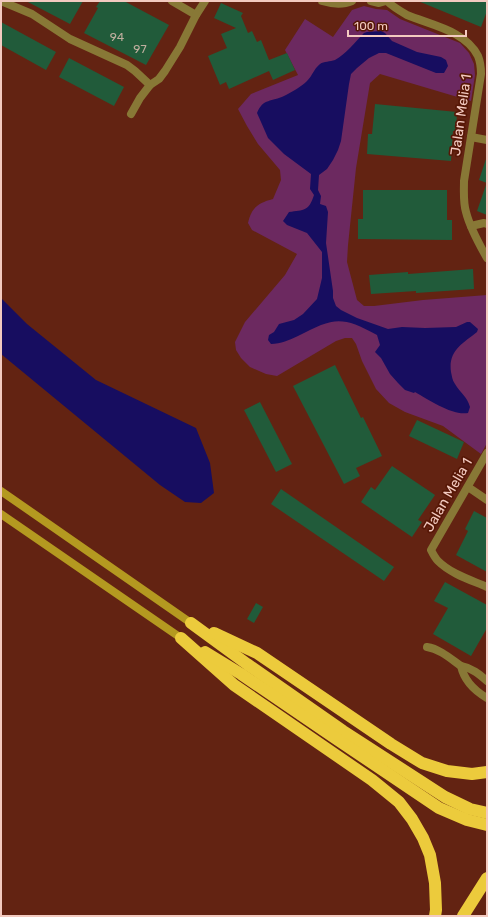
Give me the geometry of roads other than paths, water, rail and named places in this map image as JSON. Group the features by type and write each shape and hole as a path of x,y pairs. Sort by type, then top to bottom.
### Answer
{"highway":[{"path":"191,623 439,808 468,820 487,825"},
{"path":"191,623 257,653 390,744 422,763 447,771 472,774 487,772"},
{"path":"181,638 445,798 470,810 487,813"},
{"path":"181,638 234,685 372,780 399,802 412,819 423,838 430,855 435,883 435,916"},
{"path":"463,916 487,878"}],"street":[{"path":"1,1 32,14 70,39 127,64 150,85"},
{"path":"172,1 196,14"},
{"path":"131,114 150,85 165,71 180,47 196,14 205,1"},
{"path":"322,1 336,4 352,1"},
{"path":"371,1 379,3 386,1"},
{"name":"Jalan Melia 1","path":"386,1 406,14 464,38 483,61 464,181 464,197 466,213 487,258"},
{"path":"471,137 487,140"},
{"path":"471,226 484,223 487,224"},
{"name":"Jalan Melia 1","path":"487,453 431,550 442,565 459,575 487,587"},
{"path":"468,486 487,500"},
{"path":"1,491 191,623"},
{"path":"1,514 181,638"},
{"path":"427,647 433,648 461,666 468,667 487,681"},
{"path":"461,666 470,685 487,698"}]}
